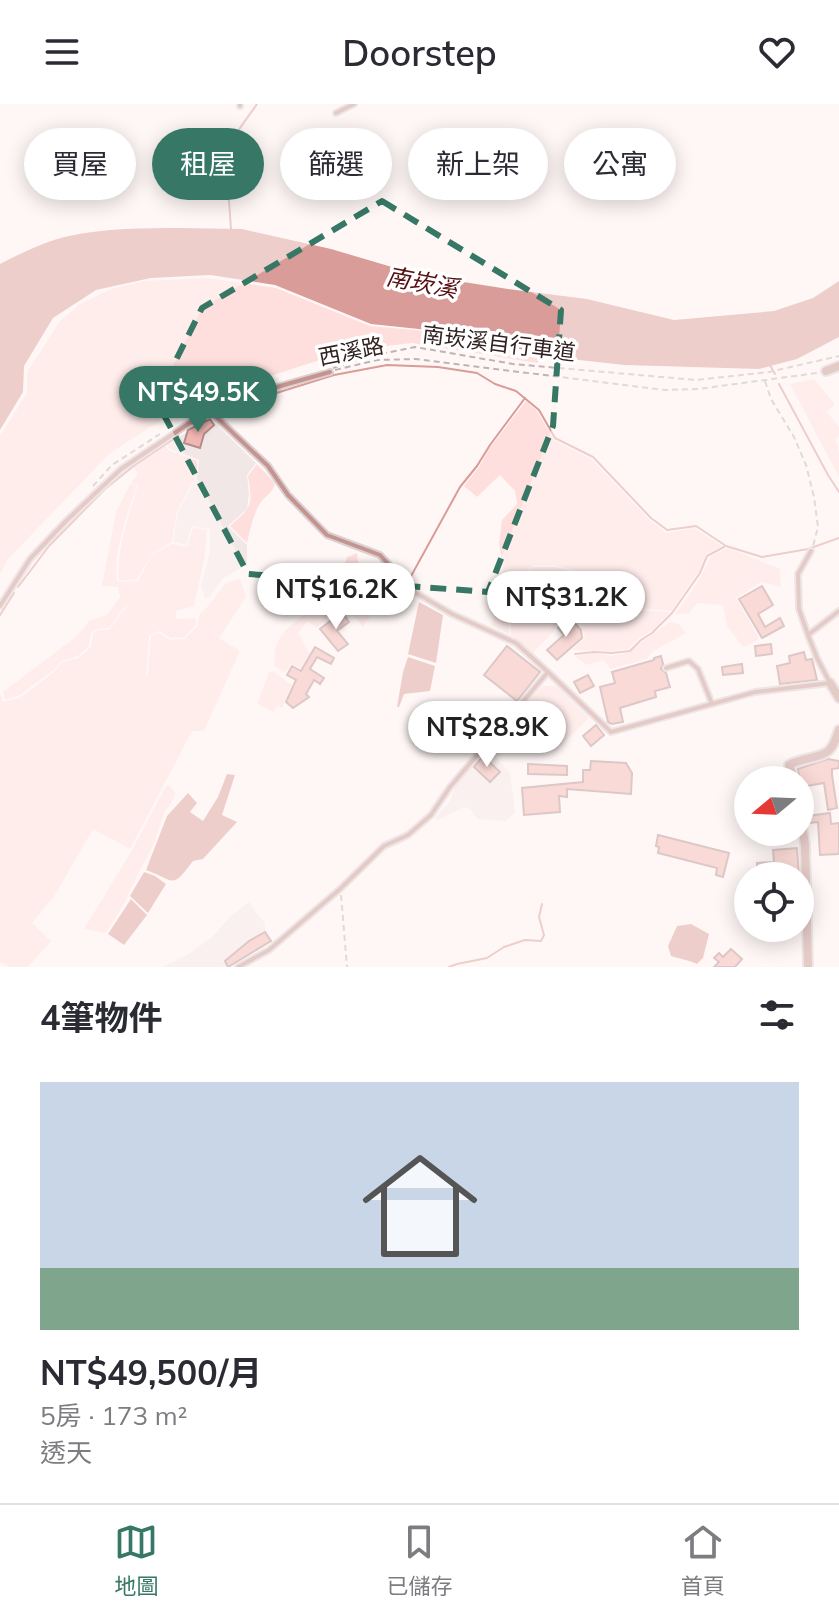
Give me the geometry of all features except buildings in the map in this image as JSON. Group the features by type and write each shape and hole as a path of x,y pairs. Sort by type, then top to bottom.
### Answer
{"street":[{"path":"826,371 839,366"},
{"path":"830,683 839,698"},
{"path":"789,766 798,759 821,755 831,749 839,730"},
{"path":"805,846 808,967"}],"lane":[{"path":"336,113 354,104"},
{"name":"西溪路","path":"0,606 30,559 121,469 191,422 266,390 329,371"},
{"path":"212,413 268,466 288,495 327,535 380,555 413,591 452,614 516,643 611,732 755,692 830,683 799,609 798,574 811,551"},
{"path":"808,635 839,611"},
{"path":"666,668 689,661 698,669 712,704"},
{"path":"238,967 269,950 384,846 408,835 431,815 450,787 548,672"}],"path":[{"name":"南崁溪自行車道","path":"329,371 362,358 415,347 513,364 696,380 769,372 839,356"},
{"name":"西溪路","path":"329,371 377,360 415,359 665,390 698,389 826,371"},
{"path":"765,380 771,399 794,437 806,465 818,527 811,551"},
{"path":"179,422 232,395 260,387"},
{"path":"91,488 112,465 165,431"},
{"path":"340,889 347,967"}],"highlighted area":[{"path":"382,201 561,310 553,426 488,592 248,574 156,400 202,308"}],"shaded area":[{"path":"207,278 276,288 370,326 437,332 540,356 538,363 412,343 351,350 187,403 109,454 8,559 0,574 0,436 27,393 27,372 60,321 80,304 111,289 145,281"},
{"path":"814,379 835,404 827,412 839,427 836,439 839,477 790,384"},
{"path":"526,401 537,411 554,440 591,459 666,533 694,528 722,546 706,554 699,571 671,611 624,607 599,577 555,565 533,565 520,579 508,613 509,634 491,625 503,592 504,574 499,543 502,520 517,504 515,491 500,475 477,497 464,486"},
{"path":"210,418 256,463 247,475 247,509 228,526 247,545 247,563 222,579 210,597 205,598 201,586 210,551 210,529 192,526 186,545 173,542 178,512 198,474 199,460 168,448 167,444"},
{"path":"166,445 168,450 197,461 197,474 177,511 172,542 152,554 137,579 119,581 121,544 138,485 131,483 138,474 134,467"},
{"path":"257,464 275,483 257,509 247,543 230,526 249,505 248,476"},
{"path":"130,484 137,485 119,545 117,582 138,581 152,555 172,544 187,547 193,528 207,530 205,556 194,606 176,611 176,619 195,618 197,623 185,637 171,638 159,631 149,636 146,676 151,636 159,633 170,640 185,639 198,625 199,615 225,584 240,578 246,597 219,638 240,651 204,731 192,731 130,849 93,829 55,895 32,923 51,941 28,967 9,967 0,962 0,693 3,702 20,698 61,663 78,658 91,647 93,634 98,630 109,630 128,605 109,628 98,629 91,633 89,646 78,656 60,662 20,695 5,700 3,692 77,636 89,621 107,615 120,597 118,587 102,586 116,512"},
{"path":"728,548 780,569 781,587 761,582 736,598 759,638 743,647 727,626 723,605 697,603 689,613 675,615 711,556"},
{"path":"357,553 359,571 376,572 390,589 363,627 344,605 317,628 307,621 298,633 310,654 301,668 291,664 285,673 275,666 278,641 306,613 294,604 323,583 335,581 347,557"},
{"path":"533,567 555,567 598,579 623,609 670,612 628,649 613,651 572,650 585,638 581,623 569,614 560,616 553,632 533,653 511,635 511,625 518,590"},
{"path":"670,622 679,624 686,633 652,652 647,659 610,669 604,660 587,665 575,656 593,653 611,656 630,652"},
{"path":"273,671 292,685 282,708 277,706 273,712 257,704 269,672"},
{"path":"542,686 556,686 589,718 555,751 538,748 554,730 526,705"},
{"path":"488,749 510,773 515,812 506,821 478,819 464,807 438,820 435,818 450,801 456,783"},
{"path":"169,785 176,794 165,811 153,846 125,902 106,933 84,929 131,852 166,786"},
{"path":"249,902 265,923 265,932 225,961 228,967 163,967 212,937"}],"water":[{"name":"南崁溪","path":"181,228 242,229 331,249 419,275 587,299 674,320 774,311 813,298 839,281 839,337 797,359 759,369 624,365 561,358 438,331 371,324 275,285 210,275 151,278 96,290 53,318 24,366 23,392 0,430 0,264 43,244 83,233"},
{"path":"419,602 443,615 436,663 408,654"},
{"path":"408,657 435,666 430,691 404,694 397,707 403,672"},
{"path":"227,774 235,775 222,815 237,822 203,859 193,861 176,879 168,880 146,870 167,816 188,793 197,803 190,812 203,821 218,797"},
{"path":"144,872 166,884 148,913 130,896"},
{"path":"131,899 147,915 124,945 108,934"},
{"path":"691,924 709,934 703,958 697,964 671,956 668,946 677,926"}],"waterway":[{"path":"231,229 223,173 230,142 257,104"},
{"path":"221,412 334,375 387,365 438,367 477,373 495,384 516,391 539,410 555,438 593,457 651,518 667,530 696,526 726,546 762,557 808,549 839,538"},
{"path":"770,365 775,374"},
{"path":"779,384 839,492"},
{"path":"410,578 460,487 525,398"},
{"path":"18,587 49,546 105,489 178,436"},
{"path":"575,654 630,651 672,613 700,573 707,556 724,547"},
{"path":"0,615 14,593"},
{"path":"449,967 487,958 504,947 525,940 541,941 544,935 539,917 542,904"}]}
